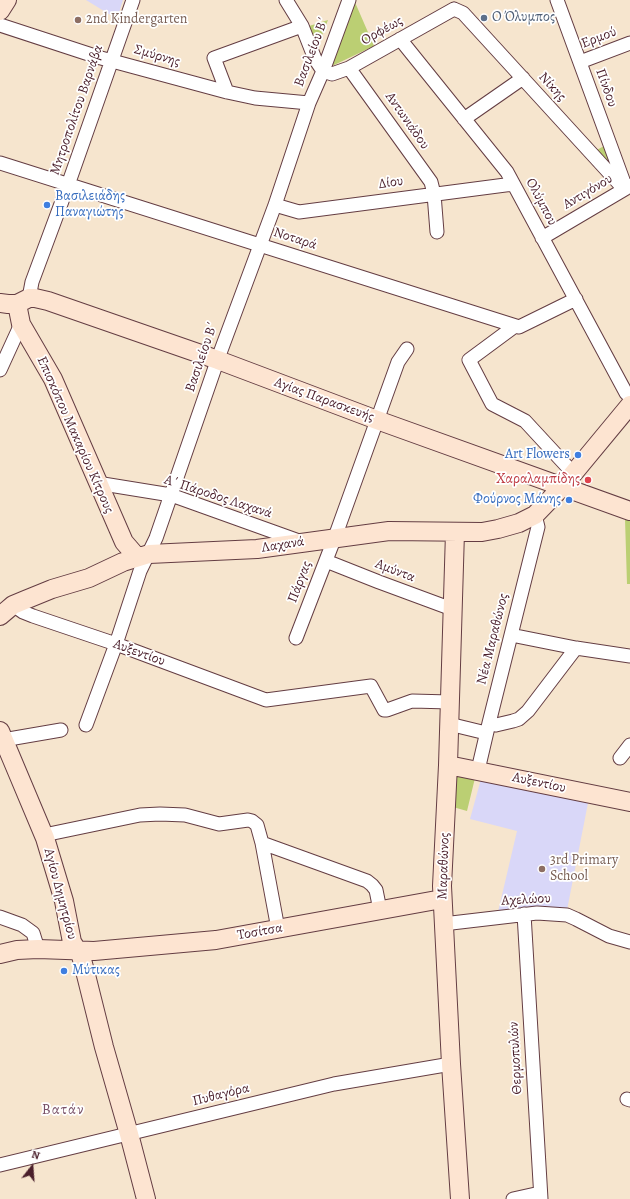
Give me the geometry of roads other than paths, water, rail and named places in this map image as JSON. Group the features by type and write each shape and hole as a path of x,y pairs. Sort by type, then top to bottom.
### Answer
{"street":[{"path":"0,11 7,0"},
{"name":"Μητροπολίτου Βαρνάβα","path":"15,302 32,282 133,0"},
{"path":"286,0 302,26 314,59 323,71"},
{"name":"Βασιλείου Β΄","path":"86,725 116,644 140,571 143,555 171,495 218,360 275,205 309,103 323,71 349,0"},
{"name":"Πίνδου","path":"556,0 627,188"},
{"name":"Ορφέως","path":"323,71 332,74 349,68 400,40 454,4"},
{"name":"Νίκης","path":"454,4 627,188"},
{"name":"Σμύρνης","path":"0,25 111,60 227,92 255,98 309,103"},
{"path":"227,92 214,58 302,26"},
{"name":"Ολύμπου","path":"400,40 507,172 626,393 630,397"},
{"name":"Ερμού","path":"580,62 630,43"},
{"name":"Αντωνιάδου","path":"349,68 431,182 434,194 438,232"},
{"path":"464,119 523,78"},
{"name":"Νοταρά","path":"0,163 515,326"},
{"name":"Δίου","path":"275,205 299,212 513,184"},
{"name":"Αντιγόνου","path":"542,238 627,188"},
{"name":"Αγίας Παρασκευής","path":"15,302 35,298 48,301 218,360 377,420 568,480 630,511"},
{"path":"568,480 525,422 492,404 469,360 515,326 519,328 576,299"},
{"name":"Επισκόπου Μακαρίου Κίτρους","path":"15,302 21,324 53,379 124,542 143,555"},
{"path":"0,370 21,324"},
{"name":"Πάργας","path":"296,638 335,537 398,362 407,349"},
{"name":"Λαχανά","path":"7,610 52,589 89,578 143,555 257,550 335,537 389,531 482,532 519,523 535,516 568,480 630,405"},
{"name":"Α΄ Πάροδος Λαχανά","path":"97,483 171,495 304,542"},
{"name":"Νέα Μαραθώνος","path":"478,770 538,527 535,516"},
{"name":"Μαραθώνος","path":"455,532 448,765 442,899 460,1199"},
{"name":"Αμύντα","path":"326,560 379,582 452,609"},
{"name":"Αυξεντίου","path":"7,610 23,612 116,644 266,700 371,686 384,710 412,701 450,702"},
{"path":"511,636 630,656"},
{"path":"449,724 488,728 496,724 519,719 528,711 576,648"},
{"path":"2,736 61,730"},
{"name":"Αγίου Δημητρίου","path":"2,736 44,835 64,900 72,942 77,952 81,956 104,1047 146,1199"},
{"path":"620,758 630,745"},
{"name":"Αυξεντίου","path":"448,765 630,802"},
{"path":"44,835 140,815 185,815 219,824 248,820 252,821 257,825 262,843 278,929"},
{"path":"262,843 367,881 376,890 380,910"},
{"name":"Τοσίτσα","path":"0,954 17,950 38,949 77,952 94,951 216,940 442,899"},
{"name":"Αχελώου","path":"443,924 537,913 567,915 609,936 630,942"},
{"name":"Θερμοπυλών","path":"524,914 540,1196"},
{"path":"0,917 22,924 33,933 38,949"},
{"name":"Πυθαγόρα","path":"0,1165 334,1084 451,1064"},
{"path":"513,1199 540,1196"}],"place":[{"name":"Ο Όλυμπος","path":"484,18"},
{"name":"2nd Kindergarten","path":"78,20"},
{"name":"Βασιλειάδης Παναγιώτης","path":"47,205"},
{"name":"Art Flowers","path":"578,455"},
{"name":"Χαραλαμπίδης","path":"588,480"},
{"name":"Φούρνος Μάνης","path":"569,500"},
{"name":"3rd Primary School","path":"542,869"},
{"name":"Μύτικας","path":"64,971"}],"district":[{"name":"Βατάν","path":"63,1110"}]}
